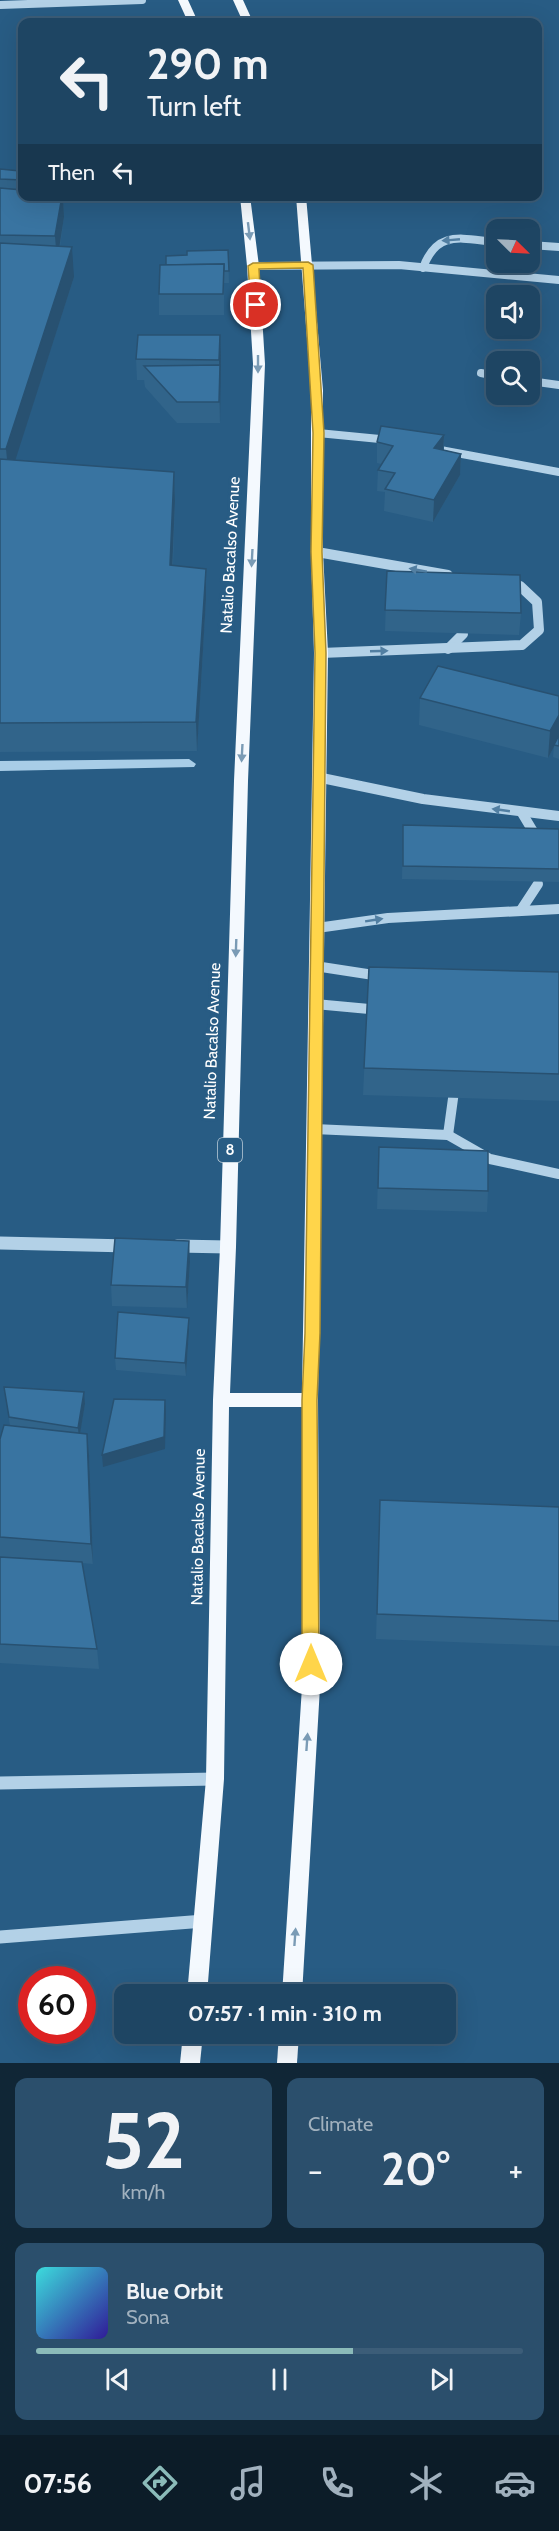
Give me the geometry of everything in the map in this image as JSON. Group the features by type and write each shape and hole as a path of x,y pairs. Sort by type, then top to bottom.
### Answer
{"main road":[{"path":"183,0 191,18"},
{"path":"238,0 246,18"},
{"name":"Natalio Bacalso Avenue","path":"198,1984 215,1779 220,1400 228,1247 241,781 259,364 253,266 246,201"},
{"path":"293,1984 311,1687 309,1400 317,777 321,653 317,552 318,433 308,265 302,201"},
{"path":"220,1400 309,1400"},
{"path":"190,2063 192,2044"},
{"path":"287,2063 288,2044"}],"street":[{"path":"0,5 142,0"},
{"path":"423,268 427,252 435,244 449,238 486,241"},
{"path":"540,246 559,247"},
{"path":"253,266 399,265 559,280"},
{"path":"481,373 486,374"},
{"path":"540,382 559,385"},
{"path":"318,433 402,442"},
{"path":"424,447 559,472"},
{"path":"317,552 452,575 460,581"},
{"path":"321,653 522,645 539,630 537,602 520,586 497,582"},
{"path":"448,649 463,634"},
{"path":"317,777 423,799 559,816"},
{"path":"522,813 537,838"},
{"path":"521,910 538,884"},
{"path":"316,928 388,918 559,909"},
{"path":"315,966 395,978"},
{"path":"315,1004 387,1010"},
{"path":"448,1135 456,1072"},
{"path":"314,1129 448,1135 490,1159 531,1170 559,1174"},
{"path":"0,1243 146,1246"},
{"path":"169,1246 228,1247"},
{"path":"0,1783 215,1779"},
{"path":"0,1937 204,1921"}],"building":[{"path":"0,169 18,171 18,180 0,179"},
{"path":"0,188 18,190 18,201 61,201 55,236 0,235"},
{"path":"0,243 72,247 6,449 0,449"},
{"path":"228,250 229,271 224,271 224,264 166,265 166,256 187,255 187,251"},
{"path":"224,264 223,294 159,294 160,265"},
{"path":"138,335 220,335 219,360 136,359"},
{"path":"220,365 219,402 177,402 144,366"},
{"path":"381,426 444,435 434,448 461,454 434,500 385,489 395,473 378,470 393,446 377,442"},
{"path":"0,459 174,472 170,565 206,569 196,722 0,723"},
{"path":"387,571 520,575 521,613 385,610"},
{"path":"438,666 559,696 559,715 550,731 420,698"},
{"path":"559,735 559,746 554,745"},
{"path":"403,825 559,829 559,869 403,866"},
{"path":"369,967 559,972 559,1074 364,1068"},
{"path":"379,1147 488,1151 488,1191 378,1188"},
{"path":"115,1238 189,1241 186,1287 111,1285"},
{"path":"118,1312 189,1318 185,1363 115,1358"},
{"path":"4,1387 84,1392 78,1428 9,1417"},
{"path":"114,1399 165,1400 164,1437 102,1455"},
{"path":"4,1425 87,1434 91,1544 0,1537 0,1439"},
{"path":"380,1500 559,1507 559,1621 377,1614"},
{"path":"0,1557 82,1562 97,1649 0,1644"}],"waterway":[{"path":"0,766 189,764"}],"route":[{"path":"256,305 253,266 308,265 317,390 317,552 321,653 317,777 313,1333 309,1400 311,1664"}]}
